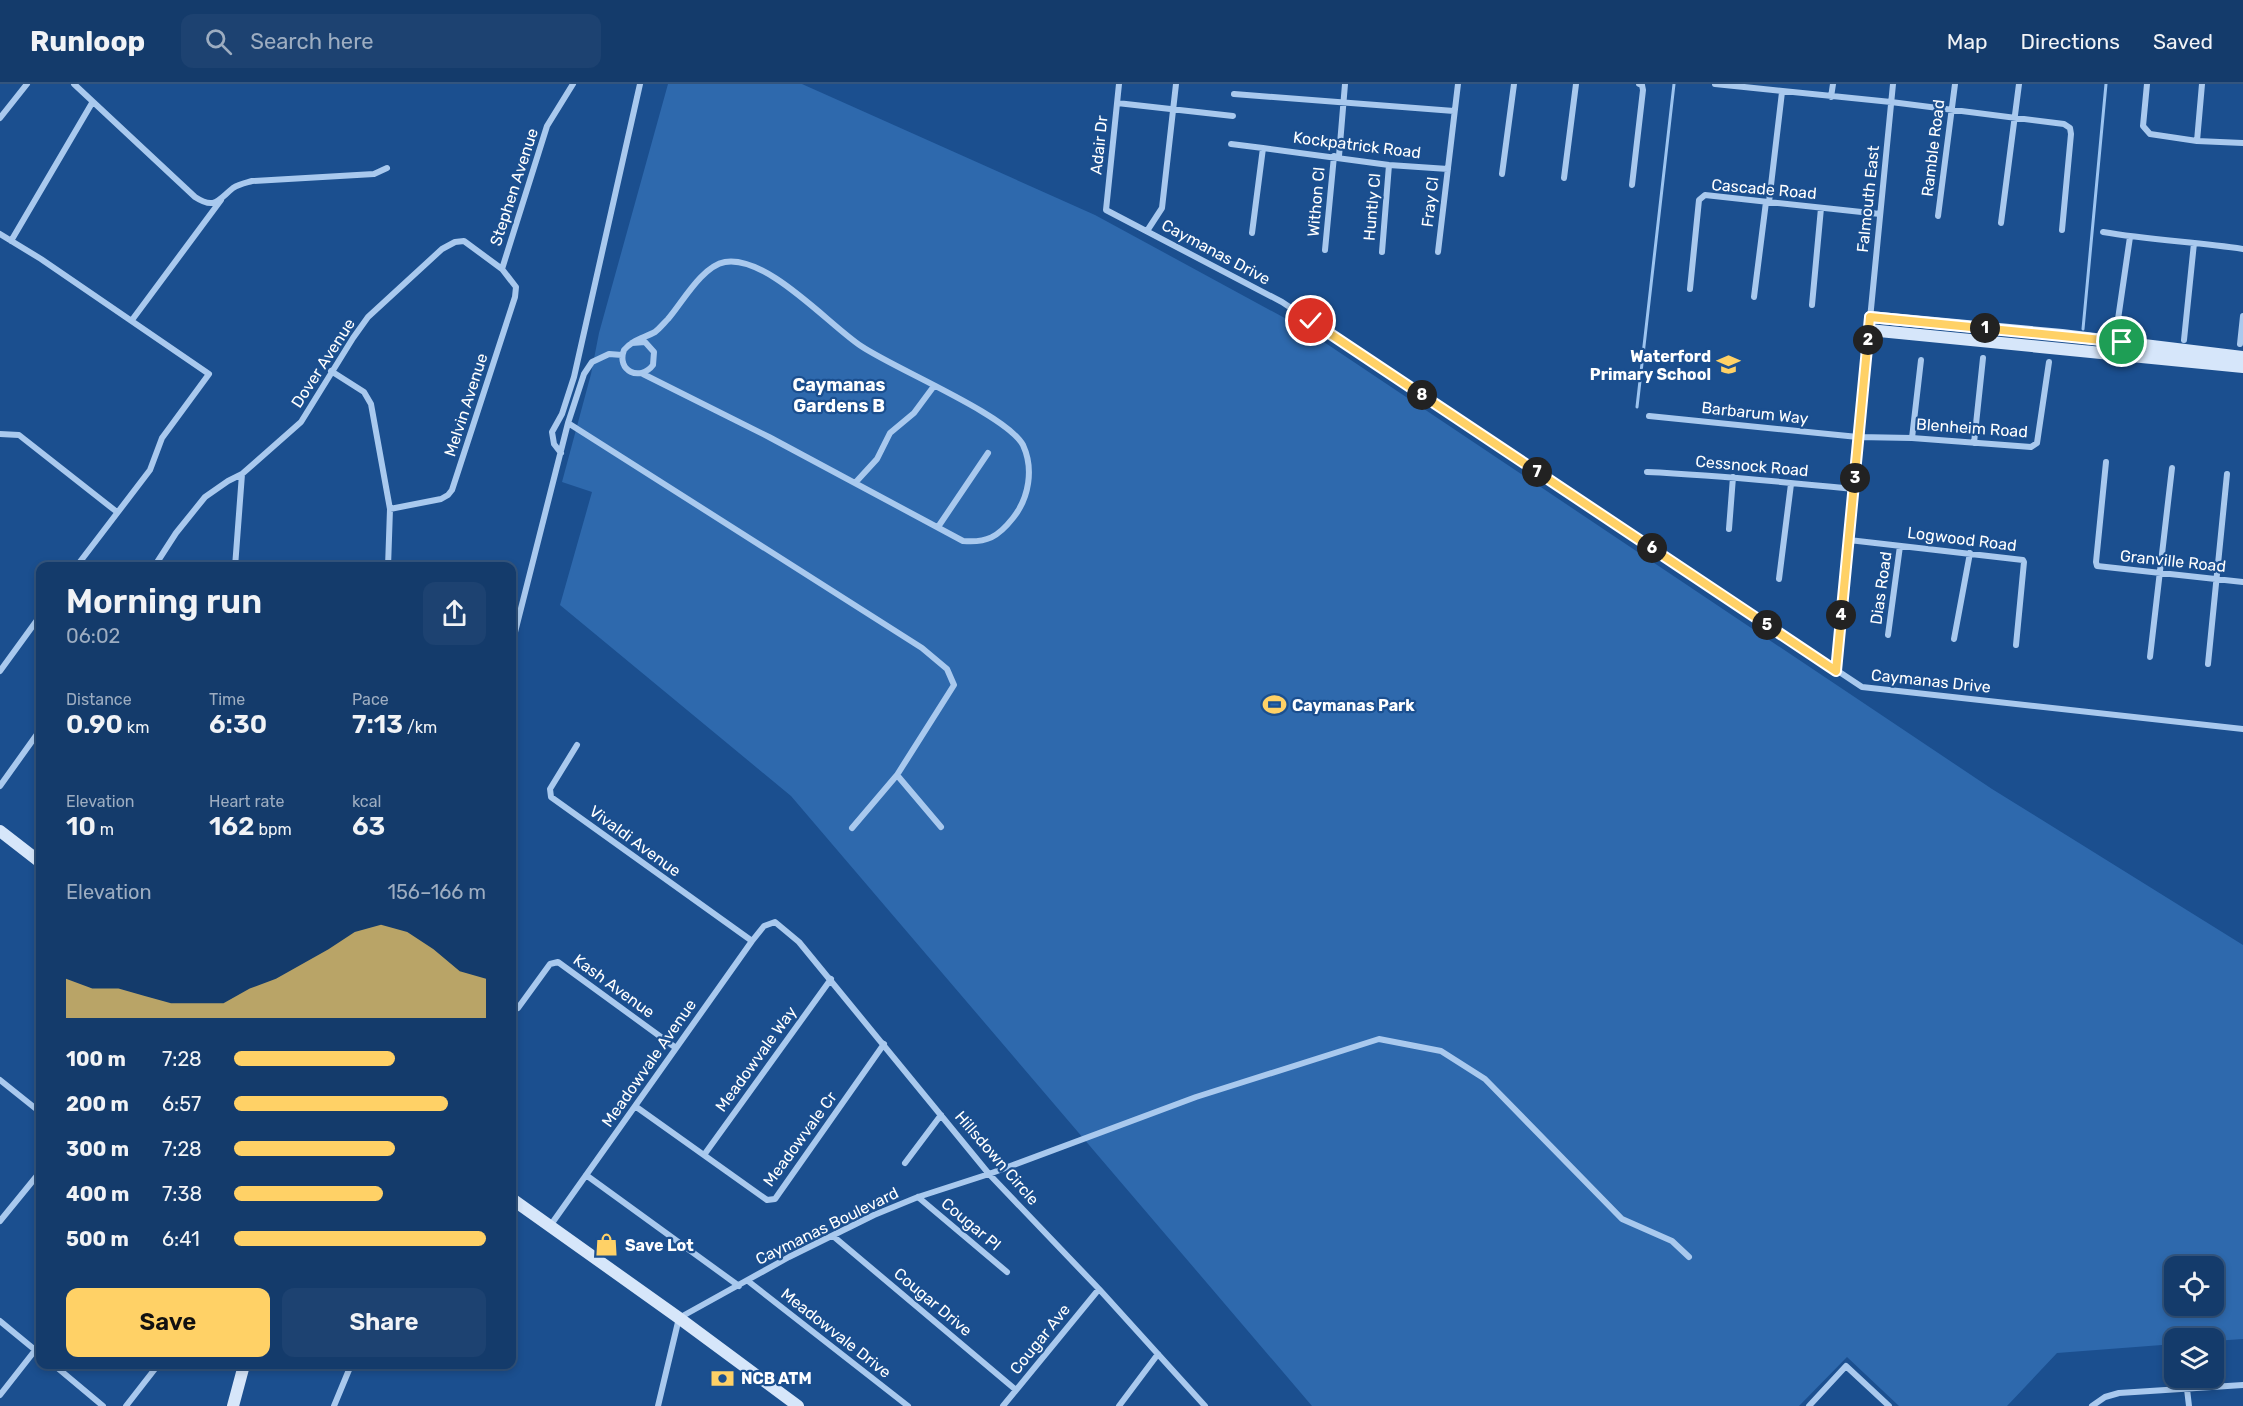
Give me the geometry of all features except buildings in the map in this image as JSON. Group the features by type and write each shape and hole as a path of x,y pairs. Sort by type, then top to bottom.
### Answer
{"street":[{"path":"0,118 27,84"},
{"path":"74,84 203,203 212,203 240,184 252,181 374,174 387,168"},
{"name":"Stephen Avenue","path":"502,268 547,126 573,84"},
{"path":"561,453 554,444 552,432 562,414 574,377 640,84"},
{"name":"Adair Dr","path":"1106,210 1119,84"},
{"path":"1146,231 1162,208 1176,84"},
{"name":"Withon Cl","path":"1325,250 1345,84"},
{"name":"Fray Cl","path":"1438,252 1458,84"},
{"path":"1502,174 1514,84"},
{"path":"1564,178 1576,84"},
{"path":"1632,185 1642,90 1642,85 1639,84"},
{"path":"1715,84 1780,89 2064,124 2070,128 2072,134 2062,230"},
{"path":"1831,97 1833,84"},
{"name":"Falmouth East","path":"1836,671 1893,84"},
{"name":"Ramble Road","path":"1938,216 1954,84"},
{"path":"2001,223 2019,84"},
{"path":"2147,84 2142,126 2145,131 2150,134 2197,141 2243,143"},
{"path":"2197,141 2202,84"},
{"path":"1754,297 1780,89"},
{"path":"1234,94 1455,111"},
{"path":"11,241 92,103"},
{"path":"1117,103 1233,116"},
{"name":"Kockpatrick Road","path":"1231,144 1336,156 1389,165 1448,169"},
{"path":"1252,233 1263,148"},
{"name":"Huntly Cl","path":"1382,252 1389,165"},
{"name":"Cascade Road","path":"1690,289 1699,200 1705,195 1880,214"},
{"path":"132,320 224,197"},
{"path":"1812,305 1821,208"},
{"name":"Caymanas Drive","path":"1106,210 1282,302 1862,687 2243,729"},
{"path":"2103,232 2243,249"},
{"path":"0,234 132,320 209,374 162,438 150,470 80,562"},
{"path":"2116,333 2130,237"},
{"name":"Dover Avenue","path":"157,562 176,533 205,497 242,474 301,422 331,371 368,317 442,249 455,242 464,241 502,268"},
{"path":"2184,340 2194,243"},
{"path":"724,262 742,263 765,272 795,291 823,317 862,346 1000,422 1012,433 1022,444 1030,474 1019,510 1008,525 990,539 979,542 963,541 643,374 630,373 625,368 622,355 627,345 632,342 655,331 709,269 724,262"},
{"name":"Melvin Avenue","path":"390,509 441,499 452,489 515,297 516,287 502,268"},
{"path":"2240,344 2243,316"},
{"path":"1870,323 2062,335 2243,357"},
{"path":"1870,323 2243,367"},
{"path":"632,342 645,342 654,352 653,365 643,374"},
{"path":"516,628 568,423 584,374 592,362 609,354 622,355"},
{"path":"1974,443 1983,357"},
{"path":"1912,438 1922,360"},
{"name":"Blenheim Road","path":"1858,437 2035,446 2049,362"},
{"path":"331,371 364,392 369,398 390,509 388,562"},
{"path":"855,483 877,459 890,433 914,413 934,386"},
{"name":"Barbarum Way","path":"1649,416 1858,437"},
{"path":"568,423 922,648 947,669 954,685 897,775 852,828"},
{"path":"0,434 19,435 117,512"},
{"path":"938,527 988,453"},
{"name":"Granville Road","path":"2106,462 2097,566 2243,582"},
{"path":"2150,657 2172,468"},
{"name":"Cessnock Road","path":"1647,472 1733,477 1854,489"},
{"path":"235,562 242,474"},
{"path":"2208,664 2227,474"},
{"path":"1729,529 1733,477"},
{"path":"1779,579 1791,484"},
{"name":"Logwood Road","path":"1849,540 2020,559 2024,562 2016,645"},
{"name":"Dias Road","path":"1888,635 1900,546"},
{"path":"1954,639 1970,553"},
{"path":"0,671 36,622"},
{"path":"0,786 36,736"},
{"name":"Vivaldi Avenue","path":"577,746 550,789 551,797 752,941"},
{"path":"897,775 941,827"},
{"path":"1,833 36,859"},
{"name":"Meadowvale Avenue","path":"549,1227 752,941 764,926 775,922"},
{"name":"Hillsdown Circle","path":"775,922 799,942 831,979 989,1174 1099,1289 1205,1406"},
{"name":"Kash Avenue","path":"518,1008 550,964 558,962 676,1048"},
{"name":"Meadowvale Way","path":"704,1155 831,979"},
{"name":"Caymanas Boulevard","path":"679,1318 789,1257 874,1215 918,1197 989,1174 1196,1097 1379,1039 1441,1051 1485,1079 1558,1151 1622,1219 1672,1241 1689,1257"},
{"name":"Meadowvale Cr","path":"635,1106 767,1200 775,1199 884,1044"},
{"path":"0,1080 36,1107"},
{"path":"905,1163 941,1115"},
{"path":"586,1175 739,1286"},
{"path":"0,1221 36,1177"},
{"name":"Cougar Pl","path":"918,1197 1007,1272"},
{"path":"516,1202 798,1406"},
{"name":"Cougar Drive","path":"833,1236 1016,1390"},
{"name":"Meadowvale Drive","path":"748,1281 908,1406"},
{"name":"Cougar Ave","path":"1003,1406 1099,1289"},
{"path":"658,1406 679,1318"},
{"path":"0,1321 36,1348"},
{"path":"0,1395 36,1353"},
{"path":"1119,1406 1158,1354"},
{"path":"1809,1406 1846,1366 1889,1406"},
{"path":"59,1369 103,1406"},
{"path":"126,1406 155,1369"},
{"path":"233,1406 243,1369"},
{"path":"334,1406 349,1369"},
{"path":"2092,1406 2105,1397 2119,1393 2243,1385"},
{"path":"2187,1389 2189,1406"}],"shaded area":[{"name":"Caymanas Park","path":"668,84 802,84 1095,215 1303,328 1992,789 2243,945 2243,1339 2224,1340 2224,1328 2164,1328 2164,1345 2057,1353 2007,1406 1899,1406 1847,1357 1799,1406 1312,1406 791,796 560,605 592,492 562,482 591,374 599,333"}],"waterway":[{"path":"1637,407 1674,84"},
{"path":"2083,329 2106,84"}],"place":[{"name":"Waterford Primary School","path":"1729,365"},
{"name":"Caymanas Park","path":"1274,705"},
{"name":"Save Lot","path":"607,1245"},
{"name":"NCB ATM","path":"723,1378"}],"district":[{"name":"Caymanas Gardens B","path":"839,395"}],"route":[{"path":"1311,321 1836,671 1870,317 2122,342"}]}
